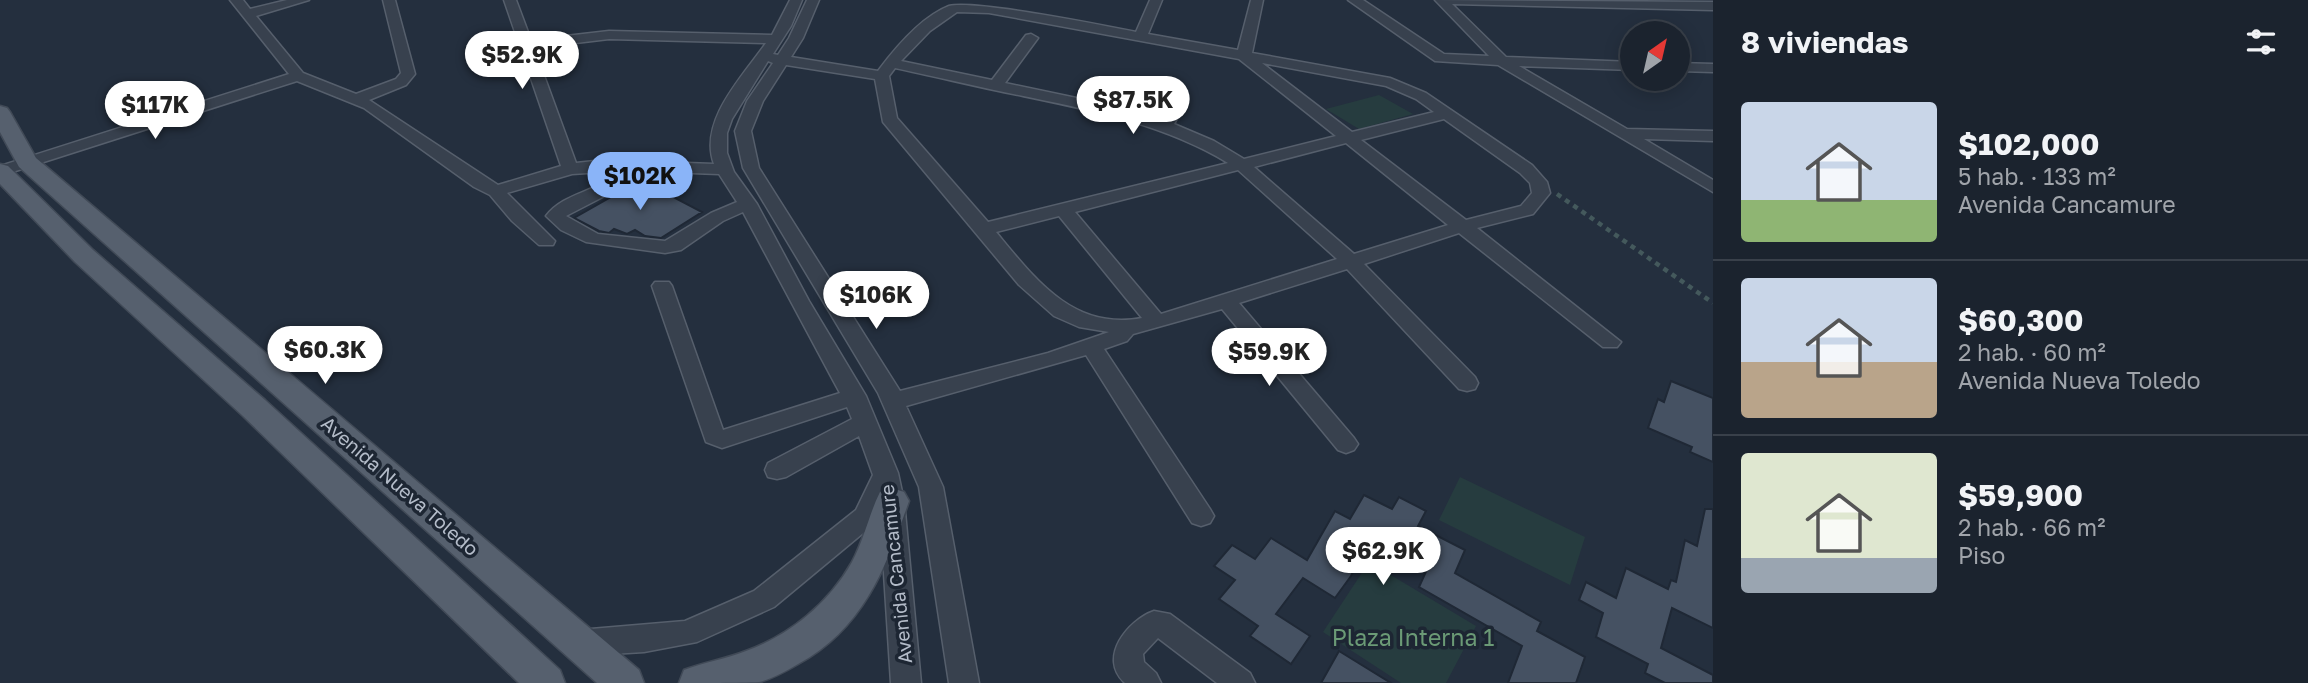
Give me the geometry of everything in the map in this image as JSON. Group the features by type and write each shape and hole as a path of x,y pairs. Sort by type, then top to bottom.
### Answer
{"main road":[{"name":"Avenida Nueva Toledo","path":"0,112 10,177 84,256 254,408 546,683"},
{"name":"Avenida Nueva Toledo","path":"10,177 627,682"},
{"path":"698,683 726,677 771,660 809,638 838,615 864,575 889,487"}],"street":[{"path":"236,0 298,76 369,104 480,183 496,191 518,217 546,241"},
{"path":"246,14 303,0"},
{"path":"357,99 401,82 408,74 389,0"},
{"path":"510,0 570,169"},
{"name":"Avenida Cancamure","path":"796,0 781,31 743,131 751,168 894,401 930,487 964,683"},
{"name":"Avenida Cancamure","path":"775,50 813,0"},
{"path":"1140,37 1156,0"},
{"path":"1244,56 1257,0"},
{"path":"1354,0 1440,58 1462,62 1620,66"},
{"path":"1441,0 1504,63 1713,187"},
{"path":"1441,0 1713,6"},
{"path":"954,4 1140,37 1390,82 1421,96 1448,113 1526,169 1541,193 1528,211 1461,227 1157,322 1126,328 1086,322 1061,311 1026,281 888,119 887,69 954,4"},
{"path":"526,45 609,35 775,50 819,61 995,86 1109,110 1165,126 1208,144 1241,164 1351,262 1467,383"},
{"path":"995,86 1031,38"},
{"path":"496,191 570,169 604,165 725,169 716,143 721,127 775,50"},
{"path":"1244,56 1610,342"},
{"path":"1690,67 1713,68"},
{"path":"10,177 298,76"},
{"path":"1109,110 1116,98 1127,92 1169,101 1174,109 1165,126"},
{"path":"984,229 1448,113"},
{"path":"1620,134 1713,136"},
{"path":"631,166 625,178 611,189 562,208 555,216 584,237 608,244 674,246 717,217 748,204"},
{"name":"Avenida Cancamure","path":"725,169 748,204 867,421 889,487 906,683"},
{"path":"1064,210 1157,322"},
{"path":"662,286 714,436 722,439 855,396"},
{"path":"1227,302 1346,444"},
{"path":"894,401 1053,359 1120,336 1126,328"},
{"path":"1091,346 1201,516"},
{"path":"777,470 867,421"},
{"path":"579,643 687,633 764,598 864,517 889,487"},
{"path":"1146,683 1130,669 1128,650 1154,623 1160,623 1240,683"}],"path":[{"path":"1539,187 1570,201 1713,303"}],"green space":[{"path":"1379,95 1413,114 1359,129 1326,109"},
{"path":"1460,477 1585,537 1570,585 1439,520"},
{"name":"Plaza Interna 1","path":"1369,562 1476,626 1446,683 1401,683 1323,632"}],"building":[{"path":"641,180 702,212 661,238 645,236 635,230 627,234 614,229 609,233 599,231 574,218"},
{"path":"1671,381 1713,398 1713,462 1690,452 1692,447 1648,428 1658,399 1664,402"},
{"path":"1364,495 1392,509 1399,497 1426,511 1418,526 1465,550 1455,573 1541,622 1537,631 1585,657 1576,683 1508,683 1522,646 1419,587 1429,565 1371,535 1351,576 1335,598 1303,578 1276,614 1310,636 1291,664 1250,636 1258,626 1219,599 1235,580 1214,566 1232,545 1255,559 1271,538 1307,560 1335,511 1350,519"},
{"path":"1705,509 1713,509 1713,628 1672,608 1661,648 1713,675 1713,683 1665,683 1645,673 1648,664 1596,637 1603,613 1579,600 1586,582 1616,598 1626,568 1668,589 1671,580 1676,582 1685,540 1697,546"},
{"path":"1339,651 1391,683 1321,683"}]}
